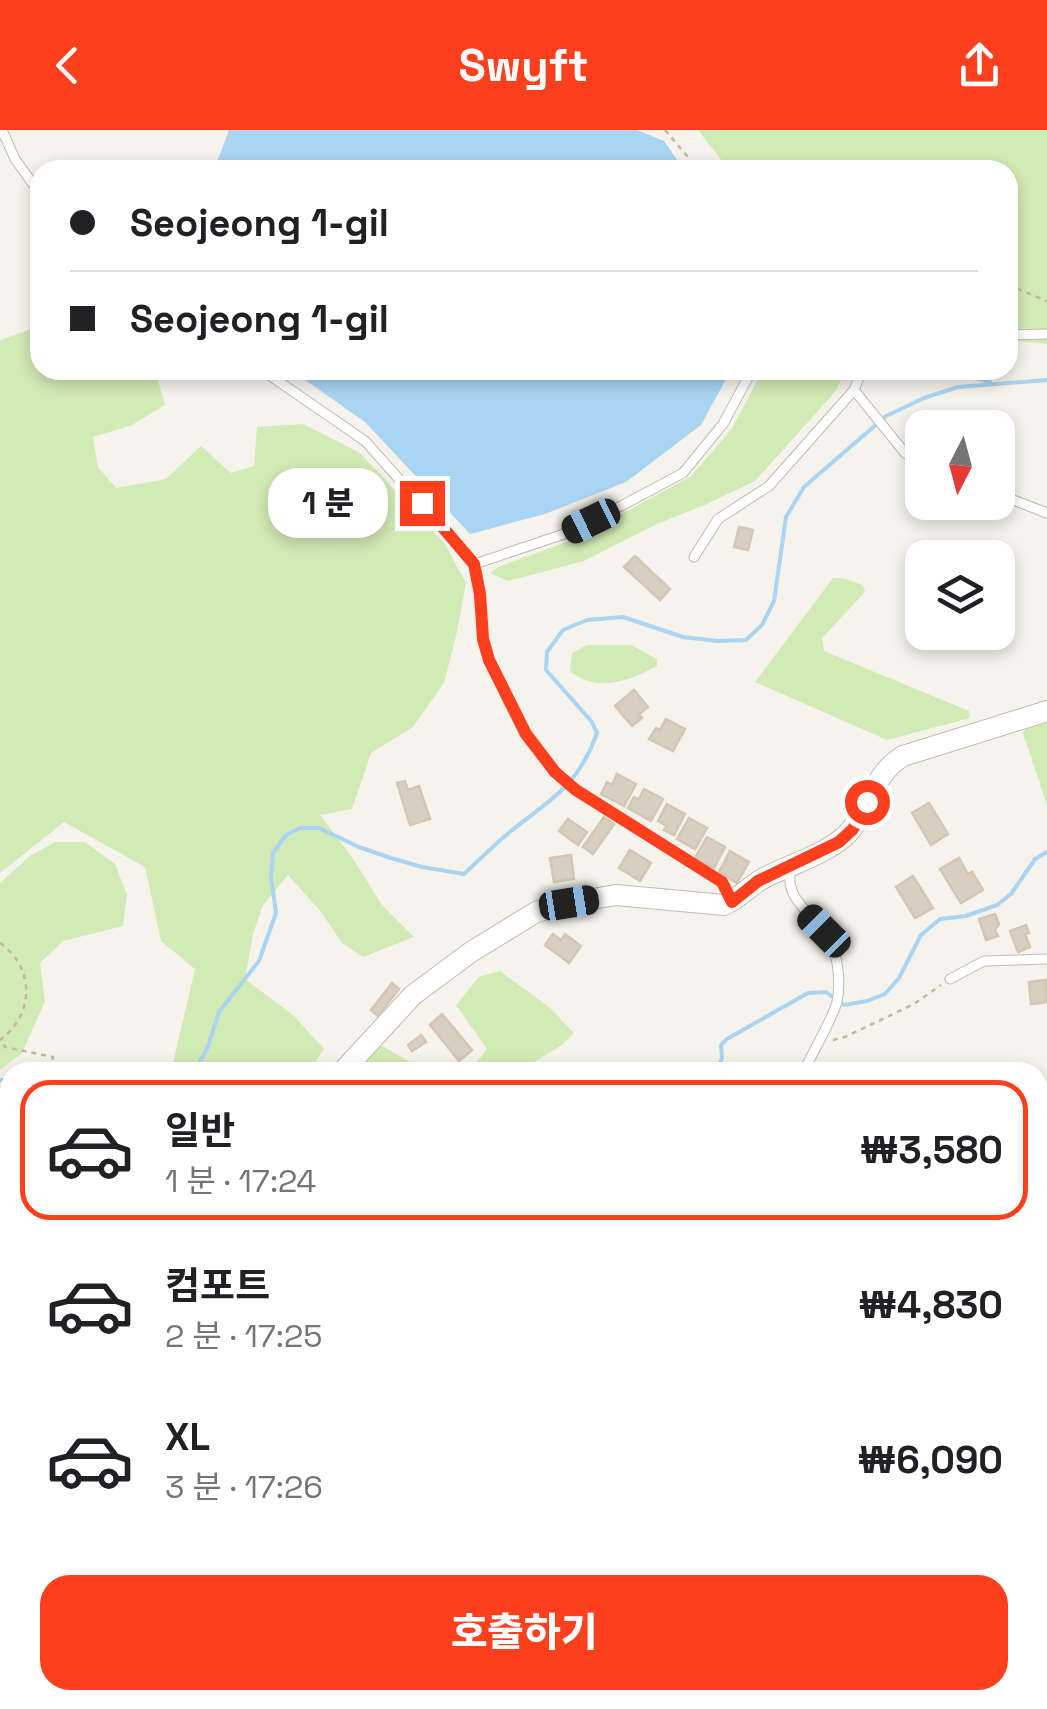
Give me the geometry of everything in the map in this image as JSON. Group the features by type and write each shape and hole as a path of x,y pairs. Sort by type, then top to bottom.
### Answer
{"street":[{"path":"351,1062 413,995 536,912 616,896 724,905 732,902 758,881 839,842 853,829 889,765 903,756 1047,711"}],"lane":[{"path":"2,130 30,179"},
{"path":"1018,335 1047,334"},
{"path":"277,380 365,441 474,564 489,660 526,734 555,772 576,790 722,882 732,902"},
{"path":"474,564 561,535 684,473 723,424 747,380"},
{"path":"694,558 718,519 770,486 854,390 858,380"},
{"path":"854,390 905,454"},
{"path":"1015,501 1047,513"},
{"path":"792,864 789,879 794,894 831,941 838,972 836,1002 807,1062"},
{"path":"950,978 984,961 1047,959"}],"path":[{"path":"665,130 690,160"},
{"path":"1018,290 1047,301"},
{"path":"0,943 22,967 26,987 20,1020 0,1040 6,1047 53,1057 52,1062"},
{"path":"818,1042 845,1037 914,1004 950,978"}],"green space":[{"path":"698,130 1047,130 1047,344 1018,341 1018,160 721,160"},
{"path":"30,330 30,380 158,380 165,405 132,425 93,437 98,467 116,488 166,479 201,446 231,473 254,466 257,427 303,424 360,453 445,544 466,583 444,683 413,727 371,753 352,809 320,815 382,905 414,937 363,957 342,943 288,875 263,905 253,934 245,979 294,1016 324,1049 316,1062 173,1062 195,969 161,941 145,867 64,822 0,873 0,340"},
{"path":"758,380 841,380 835,392 755,481 584,561 508,581 490,573 575,539 690,477 731,430"},
{"path":"833,578 863,585 865,592 822,638 824,651 969,711 970,718 887,740 755,682"},
{"path":"587,645 631,645 657,659 657,666 624,680 591,682 570,671 572,653"},
{"path":"1047,723 1047,805 1023,733 1026,728"},
{"path":"55,842 85,842 115,864 127,895 123,926 63,941 40,963 45,1001 22,1053 10,1062 0,1062 0,883 30,856"},
{"path":"500,971 550,1008 574,1033 534,1062 477,1062 487,1049 456,1005 479,977"},
{"path":"379,1044 410,1062 366,1062"}],"water":[{"path":"229,130 637,130 664,141 677,160 218,160"},
{"path":"305,380 726,380 701,425 626,482 545,514 470,534 365,422"}],"building":[{"path":"739,527 753,530 748,550 734,547"},
{"path":"635,556 670,589 660,600 624,567"},
{"path":"634,690 648,707 632,726 615,706"},
{"path":"666,719 685,729 673,751 649,739"},
{"path":"617,774 636,784 624,806 601,794"},
{"path":"405,781 408,790 419,786 430,819 410,825 397,783"},
{"path":"644,789 663,799 651,821 628,808"},
{"path":"929,803 948,834 931,845 912,813"},
{"path":"667,804 685,814 674,835 658,821"},
{"path":"604,817 614,824 593,854 583,847"},
{"path":"689,818 707,828 695,849 677,839"},
{"path":"568,819 587,832 578,845 559,831"},
{"path":"707,837 725,847 714,868 695,858"},
{"path":"630,850 651,863 640,881 619,868"},
{"path":"730,851 749,862 737,883 719,872"},
{"path":"571,855 574,879 554,882 550,858"},
{"path":"959,858 983,890 961,903 940,869"},
{"path":"913,876 933,908 915,918 896,887"},
{"path":"995,914 998,936 986,940 979,919"},
{"path":"1026,925 1030,947 1018,952 1010,931"},
{"path":"553,934 561,940 565,934 581,946 569,963 545,945"},
{"path":"1046,980 1047,1002 1031,1004 1029,982"},
{"path":"392,983 399,989 378,1016 371,1010"},
{"path":"442,1014 472,1050 459,1061 430,1025"},
{"path":"421,1035 426,1042 412,1051 408,1045"}],"waterway":[{"path":"983,380 990,382"},
{"path":"200,1062 219,1012 259,961 276,913 271,877 273,853 286,835 300,828 319,828 391,858 464,874 565,787 597,733 592,722 546,670 547,652 563,630 587,620 623,617 683,637 746,640 762,625 774,601 786,517 804,487 886,416 958,387 1047,380"},
{"path":"720,1062 721,1045 727,1039 808,993 826,992 844,1005 885,994 899,978 921,935 940,919 966,916 997,905 1011,894 1035,859 1047,852"}],"route":[{"path":"422,503 474,564 489,660 526,734 555,772 576,790 722,882 732,902 758,881 839,842 853,829 867,802"}]}
